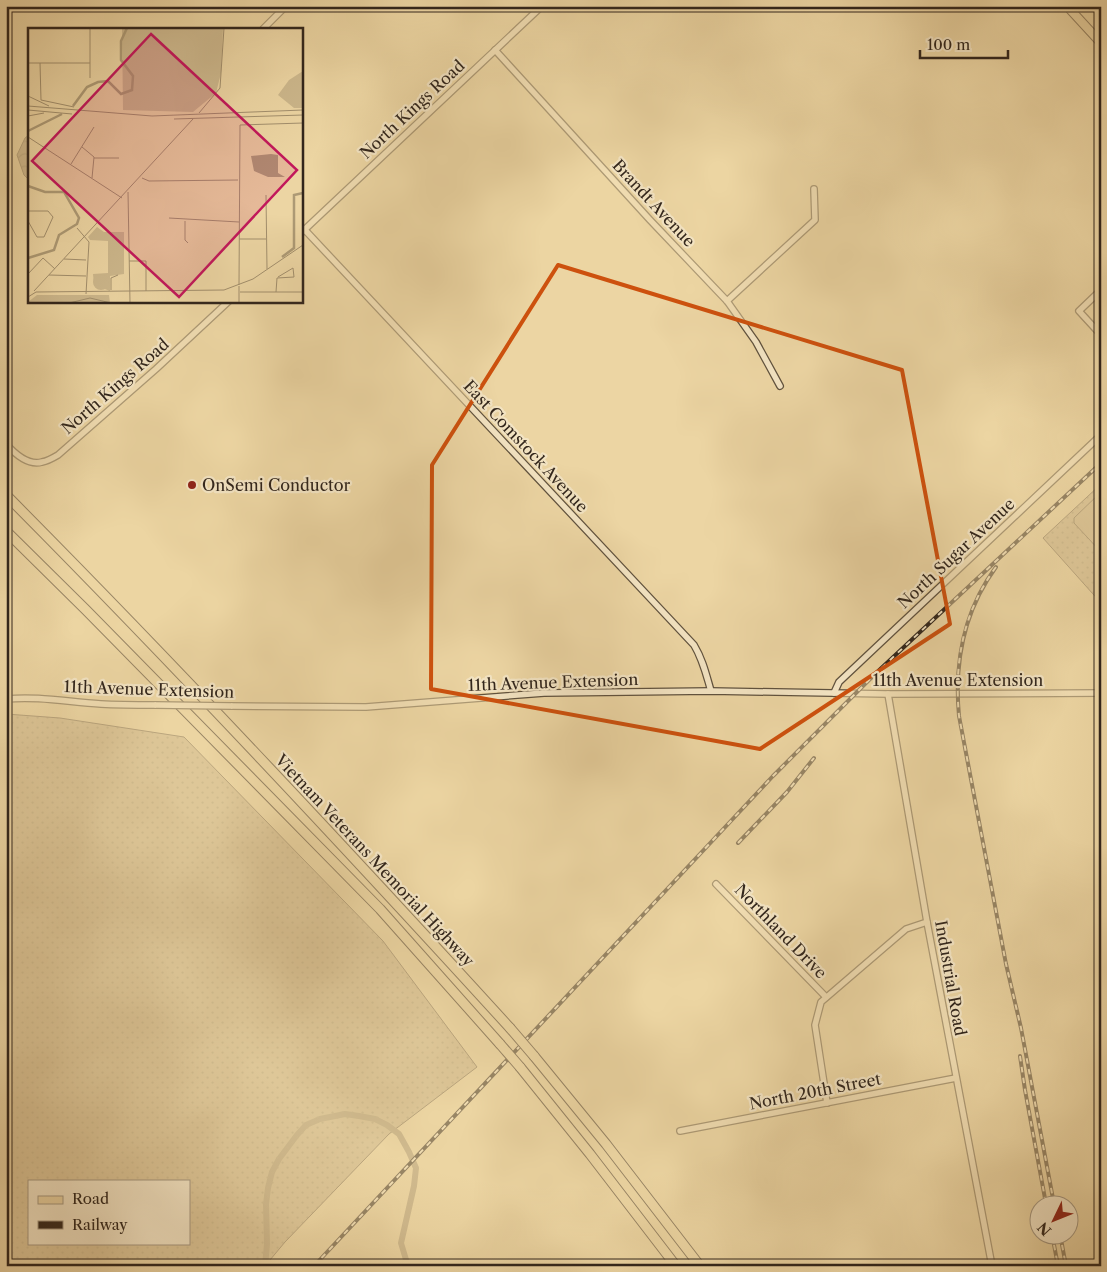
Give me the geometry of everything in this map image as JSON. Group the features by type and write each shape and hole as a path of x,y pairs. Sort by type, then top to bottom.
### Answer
{"highway":[{"name":"Vietnam Veterans Memorial Highway","path":"6,495 106,596 394,901 510,1028 606,1144 700,1266"},
{"name":"Vietnam Veterans Memorial Highway","path":"6,532 86,610 380,910 520,1067 590,1154 674,1266"}],"main road":[{"path":"1067,6 1101,43"}],"street":[{"path":"264,28 286,6"},
{"name":"North Kings Road","path":"303,231 542,6"},
{"name":"Brandt Avenue","path":"495,50 650,220 728,300 756,342 780,386"},
{"path":"728,300 815,220 814,189"},
{"name":"East Comstock Avenue","path":"303,231 694,645 704,665 711,691"},
{"path":"1101,290 1078,311 1101,335"},
{"name":"North Kings Road","path":"6,444 17,456 36,463 58,455 156,369 228,302"},
{"name":"North Sugar Avenue","path":"834,693 839,682 1101,435"},
{"name":"11th Avenue Extension","path":"6,700 28,698 101,704 366,707 544,693 711,691 888,694 1101,694"},
{"name":"Industrial Road","path":"888,694 927,922 992,1266"},
{"name":"Northland Drive","path":"716,884 826,998"},
{"path":"827,1103 814,1024 821,1002 906,929 927,922"},
{"name":"North 20th Street","path":"680,1131 956,1078"}],"highlighted area":[{"path":"558,265 902,370 950,624 760,749 431,689 432,465"}],"shaded area":[{"path":"1101,484 1101,603 1043,538"},
{"path":"1101,492 1101,552 1074,523 1074,518"},
{"path":"6,714 60,718 184,737 383,941 477,1067 389,1134 285,1242 265,1266 6,1266"}],"water":[{"path":"28,136 28,179 24,175 17,155"}],"waterway":[{"path":"265,1266 267,1244 266,1204 272,1172 279,1159 306,1125 320,1119 345,1114 375,1119 399,1134 416,1168 414,1186 401,1243 409,1266"}],"railway":[{"path":"314,1266 773,776 874,675 1101,463"},
{"path":"996,567 976,602 963,638 958,676 959,716 1052,1194"},
{"path":"738,843 787,792 814,758"},
{"path":"1020,1056 1044,1194"},
{"path":"1054,1244 1058,1266"},
{"path":"1062,1244 1066,1266"}],"place":[{"name":"OnSemi Conductor","path":"192,485"}]}
